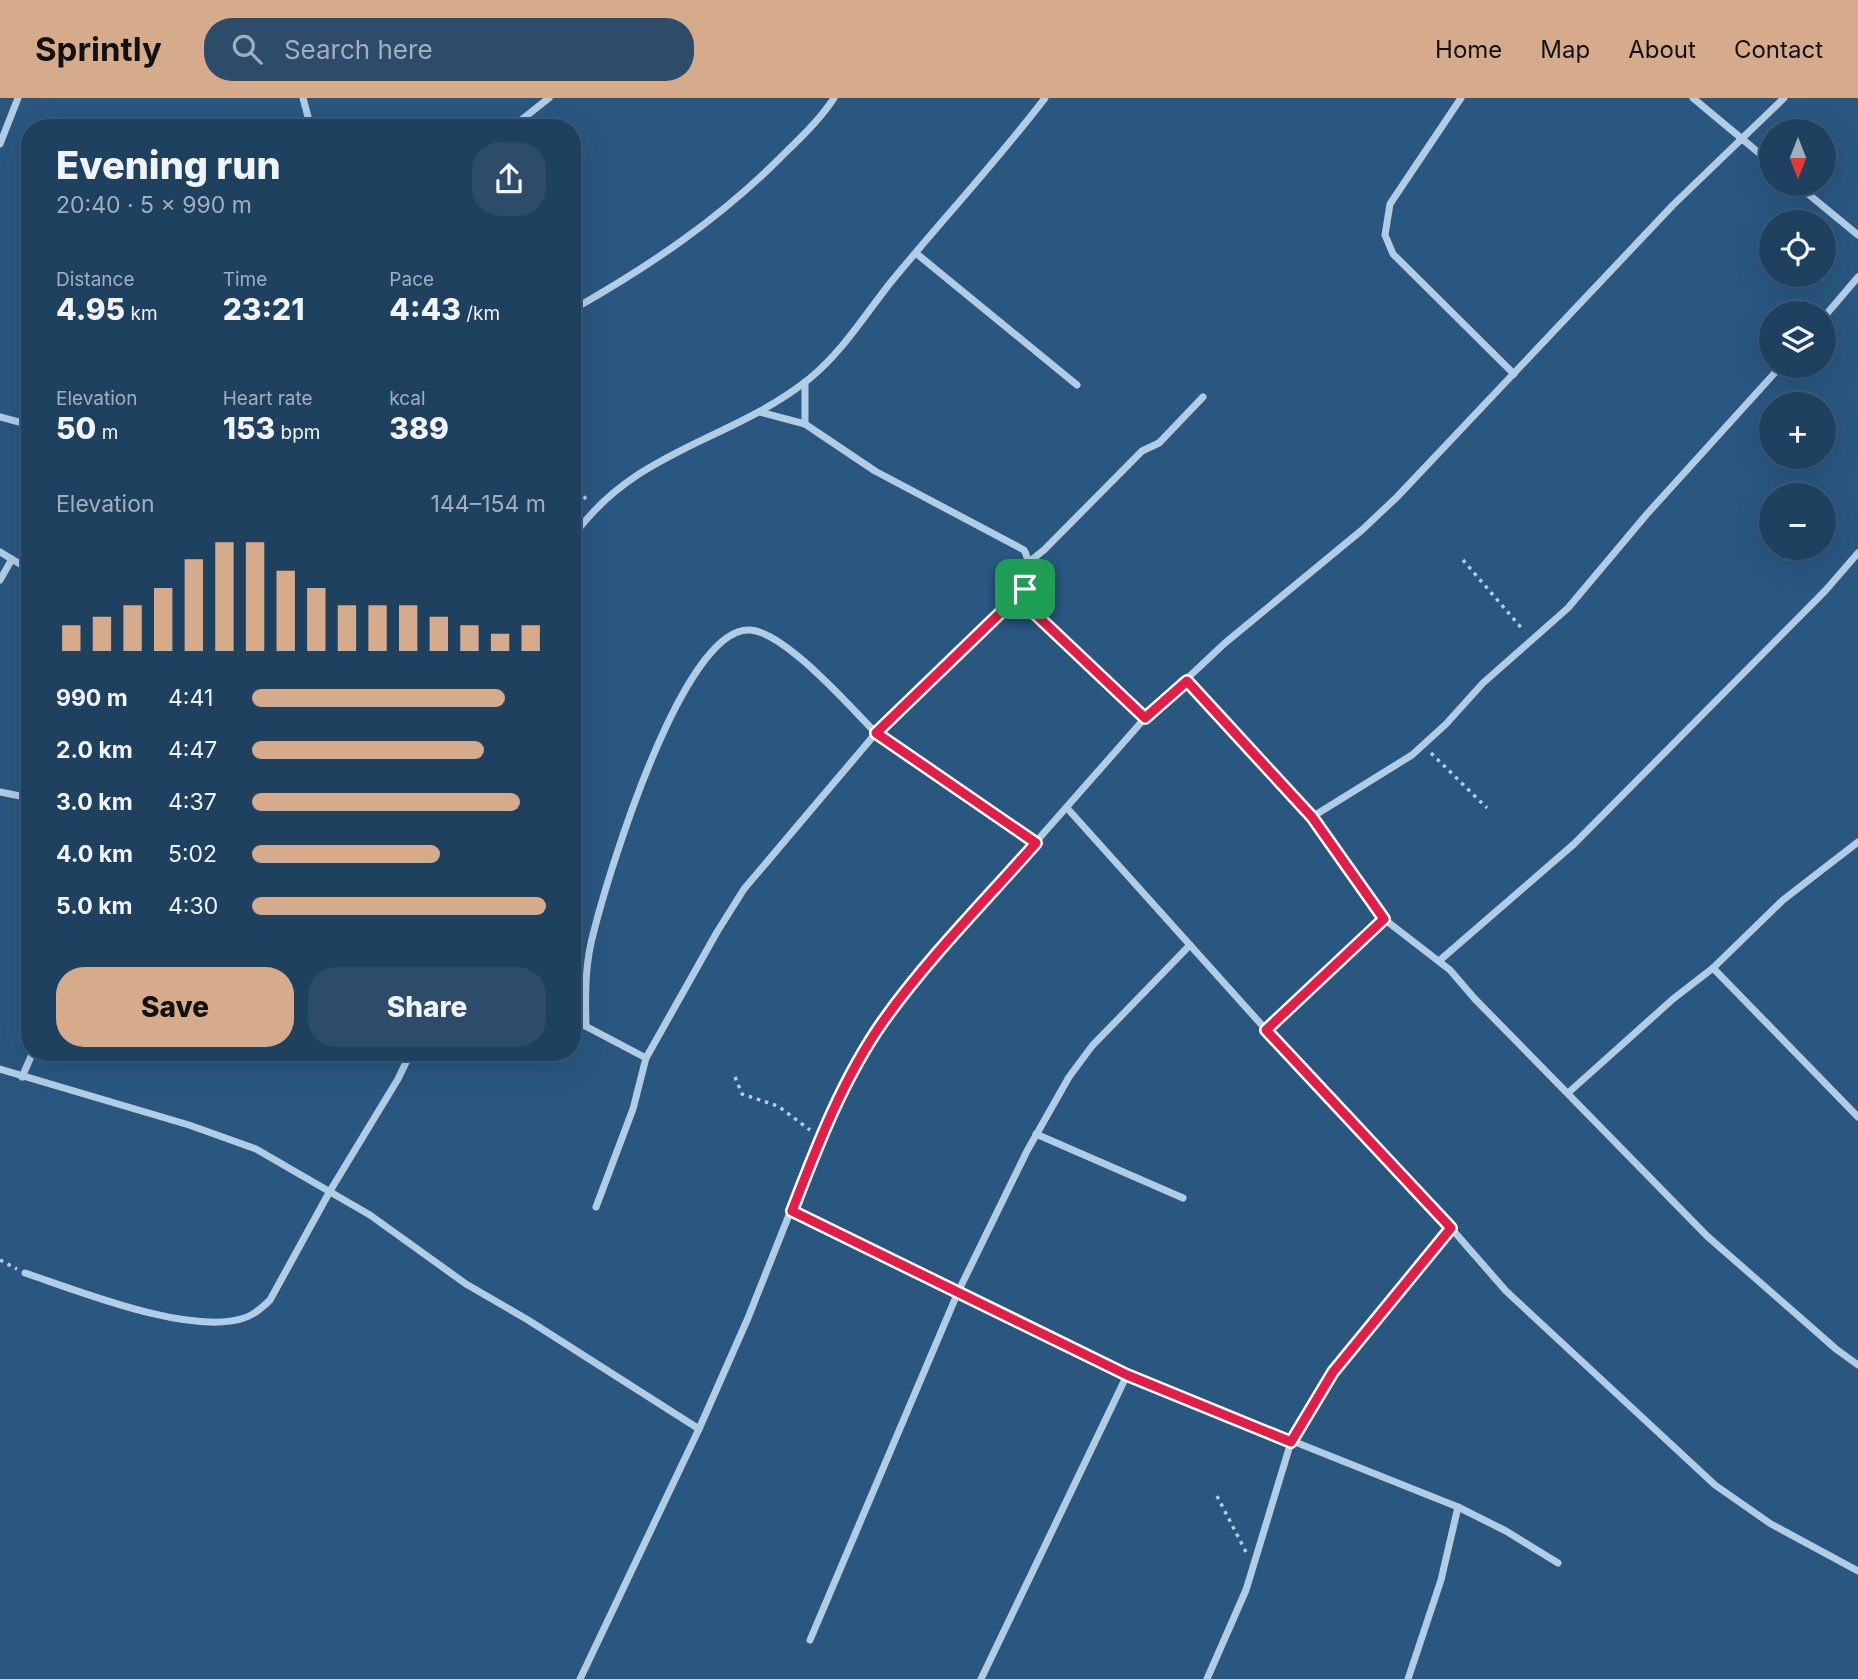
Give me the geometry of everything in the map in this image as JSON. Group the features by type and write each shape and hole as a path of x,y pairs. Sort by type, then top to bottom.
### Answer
{"street":[{"path":"0,144 18,98"},
{"path":"303,98 309,119"},
{"path":"522,119 549,98"},
{"path":"581,305 629,278 714,219 809,129 834,98"},
{"path":"581,528 629,480 653,464 760,412 805,382 847,343 891,282 996,162 1045,98"},
{"path":"1461,98 1390,204 1385,225 1387,243 1393,254 1514,374"},
{"path":"1693,98 1759,153"},
{"path":"580,1679 699,1429 792,1211 820,1137 882,1022 917,977 1145,718 1225,643 1371,522 1673,205 1784,98"},
{"path":"1811,196 1858,235"},
{"path":"917,254 1077,385"},
{"path":"1836,303 1858,277"},
{"path":"1312,817 1383,775 1423,746 1483,682 1568,608 1647,514 1770,378"},
{"path":"805,382 805,424"},
{"path":"1028,562 1044,550 1142,451 1159,443 1203,397"},
{"path":"760,412 805,424 875,471 1024,550 1028,562 1026,601 1030,609 1145,718"},
{"path":"0,417 21,423"},
{"path":"0,552 21,564"},
{"path":"1439,961 1593,826 1825,591 1858,553"},
{"path":"0,580 12,559"},
{"path":"596,1207 633,1109 646,1058 716,932 744,889 876,733 1025,589"},
{"path":"586,1026 585,989 593,932 632,805 701,664 718,643 745,630 775,638 876,733 1036,843"},
{"path":"1187,681 1312,817 1384,919 1439,961 1707,1236 1836,1349 1858,1365"},
{"path":"0,792 21,796"},
{"path":"1067,808 1506,1291 1715,1485 1771,1524 1858,1572"},
{"path":"1568,1093 1673,999 1713,968 1783,900 1858,842"},
{"path":"1266,1030 1384,919"},
{"path":"810,1640 958,1292 1036,1133 1069,1077 1092,1046 1190,945"},
{"path":"1713,968 1858,1117"},
{"path":"581,1024 646,1058"},
{"path":"22,1077 29,1061"},
{"path":"25,1273 122,1305 176,1319 221,1321 246,1318 270,1300 407,1061"},
{"path":"0,1069 256,1149 379,1220 466,1284 528,1320 699,1429"},
{"path":"1850,1109 1858,1103"},
{"path":"1036,1133 1183,1198"},
{"path":"792,1211 1127,1375 1458,1507 1506,1531 1558,1563"},
{"path":"1207,1679 1230,1632 1254,1567 1291,1442 1333,1372 1451,1228"},
{"path":"981,1679 1127,1375"},
{"path":"1412,1677 1441,1580 1458,1507"}],"path":[{"path":"581,494 597,510"},
{"path":"1463,560 1532,640"},
{"path":"1423,746 1487,808"},
{"path":"734,1077 743,1094 778,1105 820,1137"},
{"path":"0,1259 25,1273"},
{"path":"1217,1496 1254,1567"}],"route":[{"path":"1025,589 1030,609 1145,718 1187,681 1312,817 1384,919 1266,1030 1451,1228 1333,1372 1291,1442 1127,1375 792,1211 820,1137 882,1022 917,977 1036,843 951,782 876,733 1025,589"}]}
